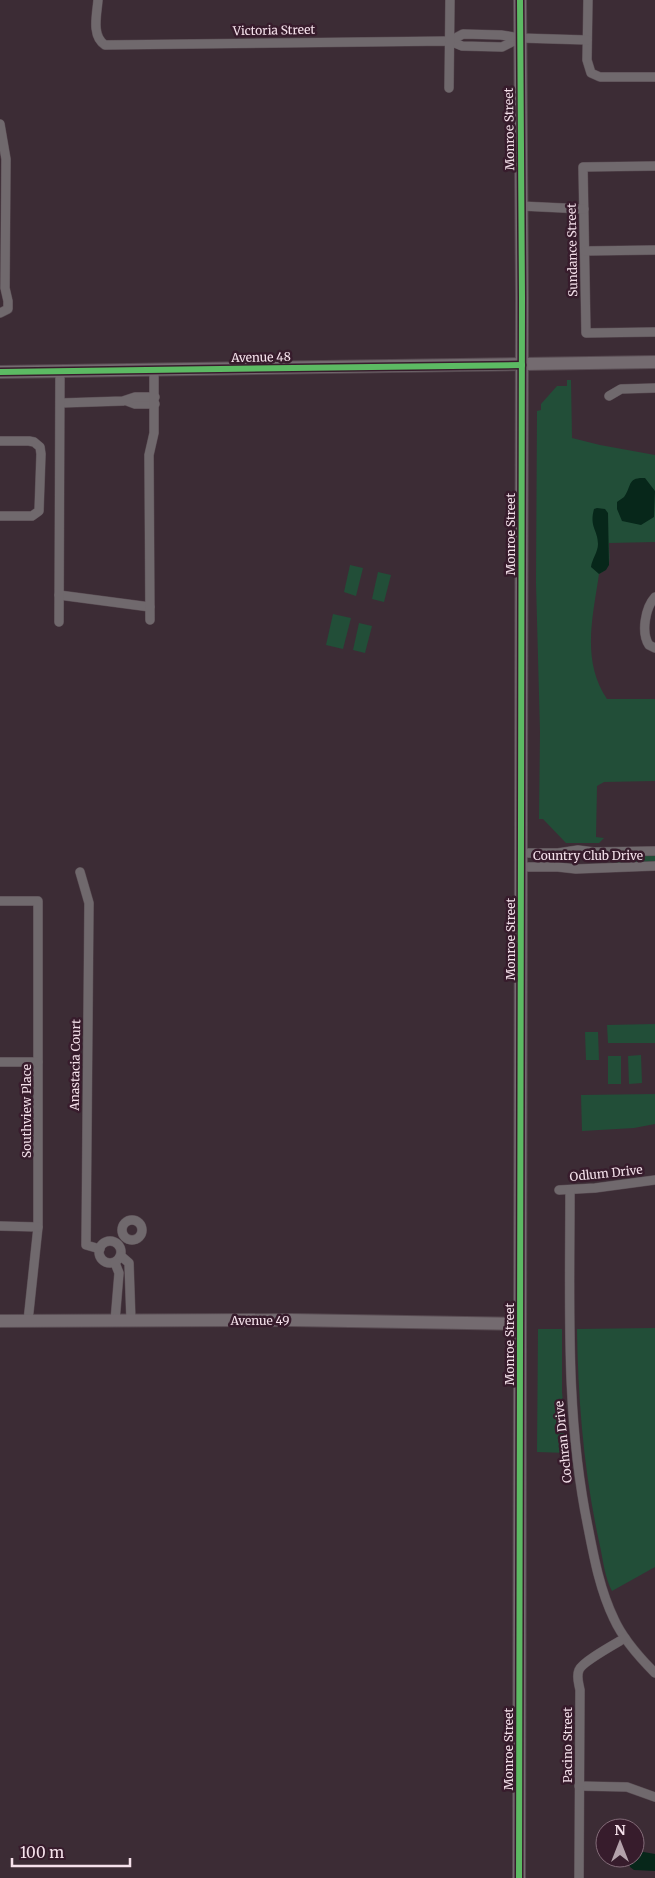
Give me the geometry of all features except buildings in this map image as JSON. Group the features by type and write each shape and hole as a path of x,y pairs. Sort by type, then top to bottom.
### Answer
{"main road":[{"name":"Monroe Street","path":"520,0 522,364 520,1878"},
{"name":"Avenue 48","path":"0,372 655,362"},
{"name":"Avenue 49","path":"0,1321 291,1320 520,1324"}],"street":[{"name":"Victoria Street","path":"98,0 97,36 100,42 113,46 450,41 462,46 502,47 520,38"},
{"path":"449,88 450,0"},
{"path":"588,0 587,65 591,73 600,77 655,77"},
{"path":"520,38 587,40"},
{"path":"0,124 6,159 3,228 5,288 8,300 8,309 0,313"},
{"name":"Sundance Street","path":"655,166 583,167 586,333 655,332"},
{"path":"521,206 584,209"},
{"path":"585,251 655,250"},
{"path":"150,620 149,455 154,434 154,370"},
{"path":"59,622 58,473 61,402 60,372"},
{"path":"609,396 621,389 655,388"},
{"path":"61,402 127,401 135,404 155,400"},
{"path":"0,441 34,442 40,447 41,454 39,511 32,516 0,516"},
{"path":"59,596 150,607"},
{"path":"652,647 645,634 645,627 649,606 655,597"},
{"name":"Country Club Drive","path":"521,853 558,853 578,850 594,852 655,851"},
{"name":"Country Club Drive","path":"521,868 558,867 576,869 655,866"},
{"name":"Anastacia Court","path":"80,872 89,903 86,1245 100,1248 99,1253 106,1263 118,1259"},
{"name":"Southview Place","path":"0,901 38,901 38,1227 28,1321"},
{"path":"0,1062 38,1062"},
{"name":"Odlum Drive","path":"559,1190 655,1180"},
{"name":"Cochran Drive","path":"570,1190 570,1368 575,1454 583,1505 596,1567 611,1612 625,1638 640,1659 655,1673"},
{"path":"0,1226 38,1227"},
{"path":"118,1244 125,1237"},
{"path":"100,1248 110,1241 118,1244 122,1252 118,1259 119,1273 115,1321"},
{"path":"118,1259 129,1263 131,1321"},
{"name":"Pacino Street","path":"579,1878 580,1690 578,1675 579,1670 586,1662 625,1638"},
{"path":"580,1786 627,1787 655,1797"}],"shaded area":[{"path":"567,380 571,380 572,438 655,455 655,542 609,543 610,557 608,565 599,574 592,622 591,654 599,684 607,699 655,699 655,781 604,782 597,786 596,837 604,838 599,843 566,843 543,819 539,819 540,732 536,583 537,411 541,410 541,404 557,386 567,386"},
{"path":"645,478 655,491 654,517 641,525 622,521 617,509 617,502 624,497 635,479"},
{"path":"594,509 605,509 608,513 609,565 606,570 599,574 591,567 598,547 598,539 593,524"},
{"path":"350,565 363,568 356,596 344,592"},
{"path":"378,572 391,575 384,602 372,599"},
{"path":"333,614 351,618 343,649 326,645"},
{"path":"359,623 372,626 365,653 353,650"},
{"path":"655,854 655,863 615,862 616,855"},
{"path":"655,1024 655,1043 608,1043 607,1025"},
{"path":"585,1032 598,1032 599,1060 586,1060"},
{"path":"641,1055 642,1083 629,1084 628,1056"},
{"path":"608,1056 621,1056 621,1084 608,1084"},
{"path":"655,1094 655,1124 634,1128 582,1131 581,1095"},
{"path":"655,1328 655,1567 612,1591 603,1563 586,1465 580,1411 577,1329"},
{"path":"538,1329 562,1329 562,1392 568,1453 537,1452"},
{"path":"645,1852 655,1854 655,1871 634,1870 631,1868 645,1868"}],"cycle path":[{"path":"519,1878 522,298 520,0"},
{"path":"0,372 522,365"}]}
